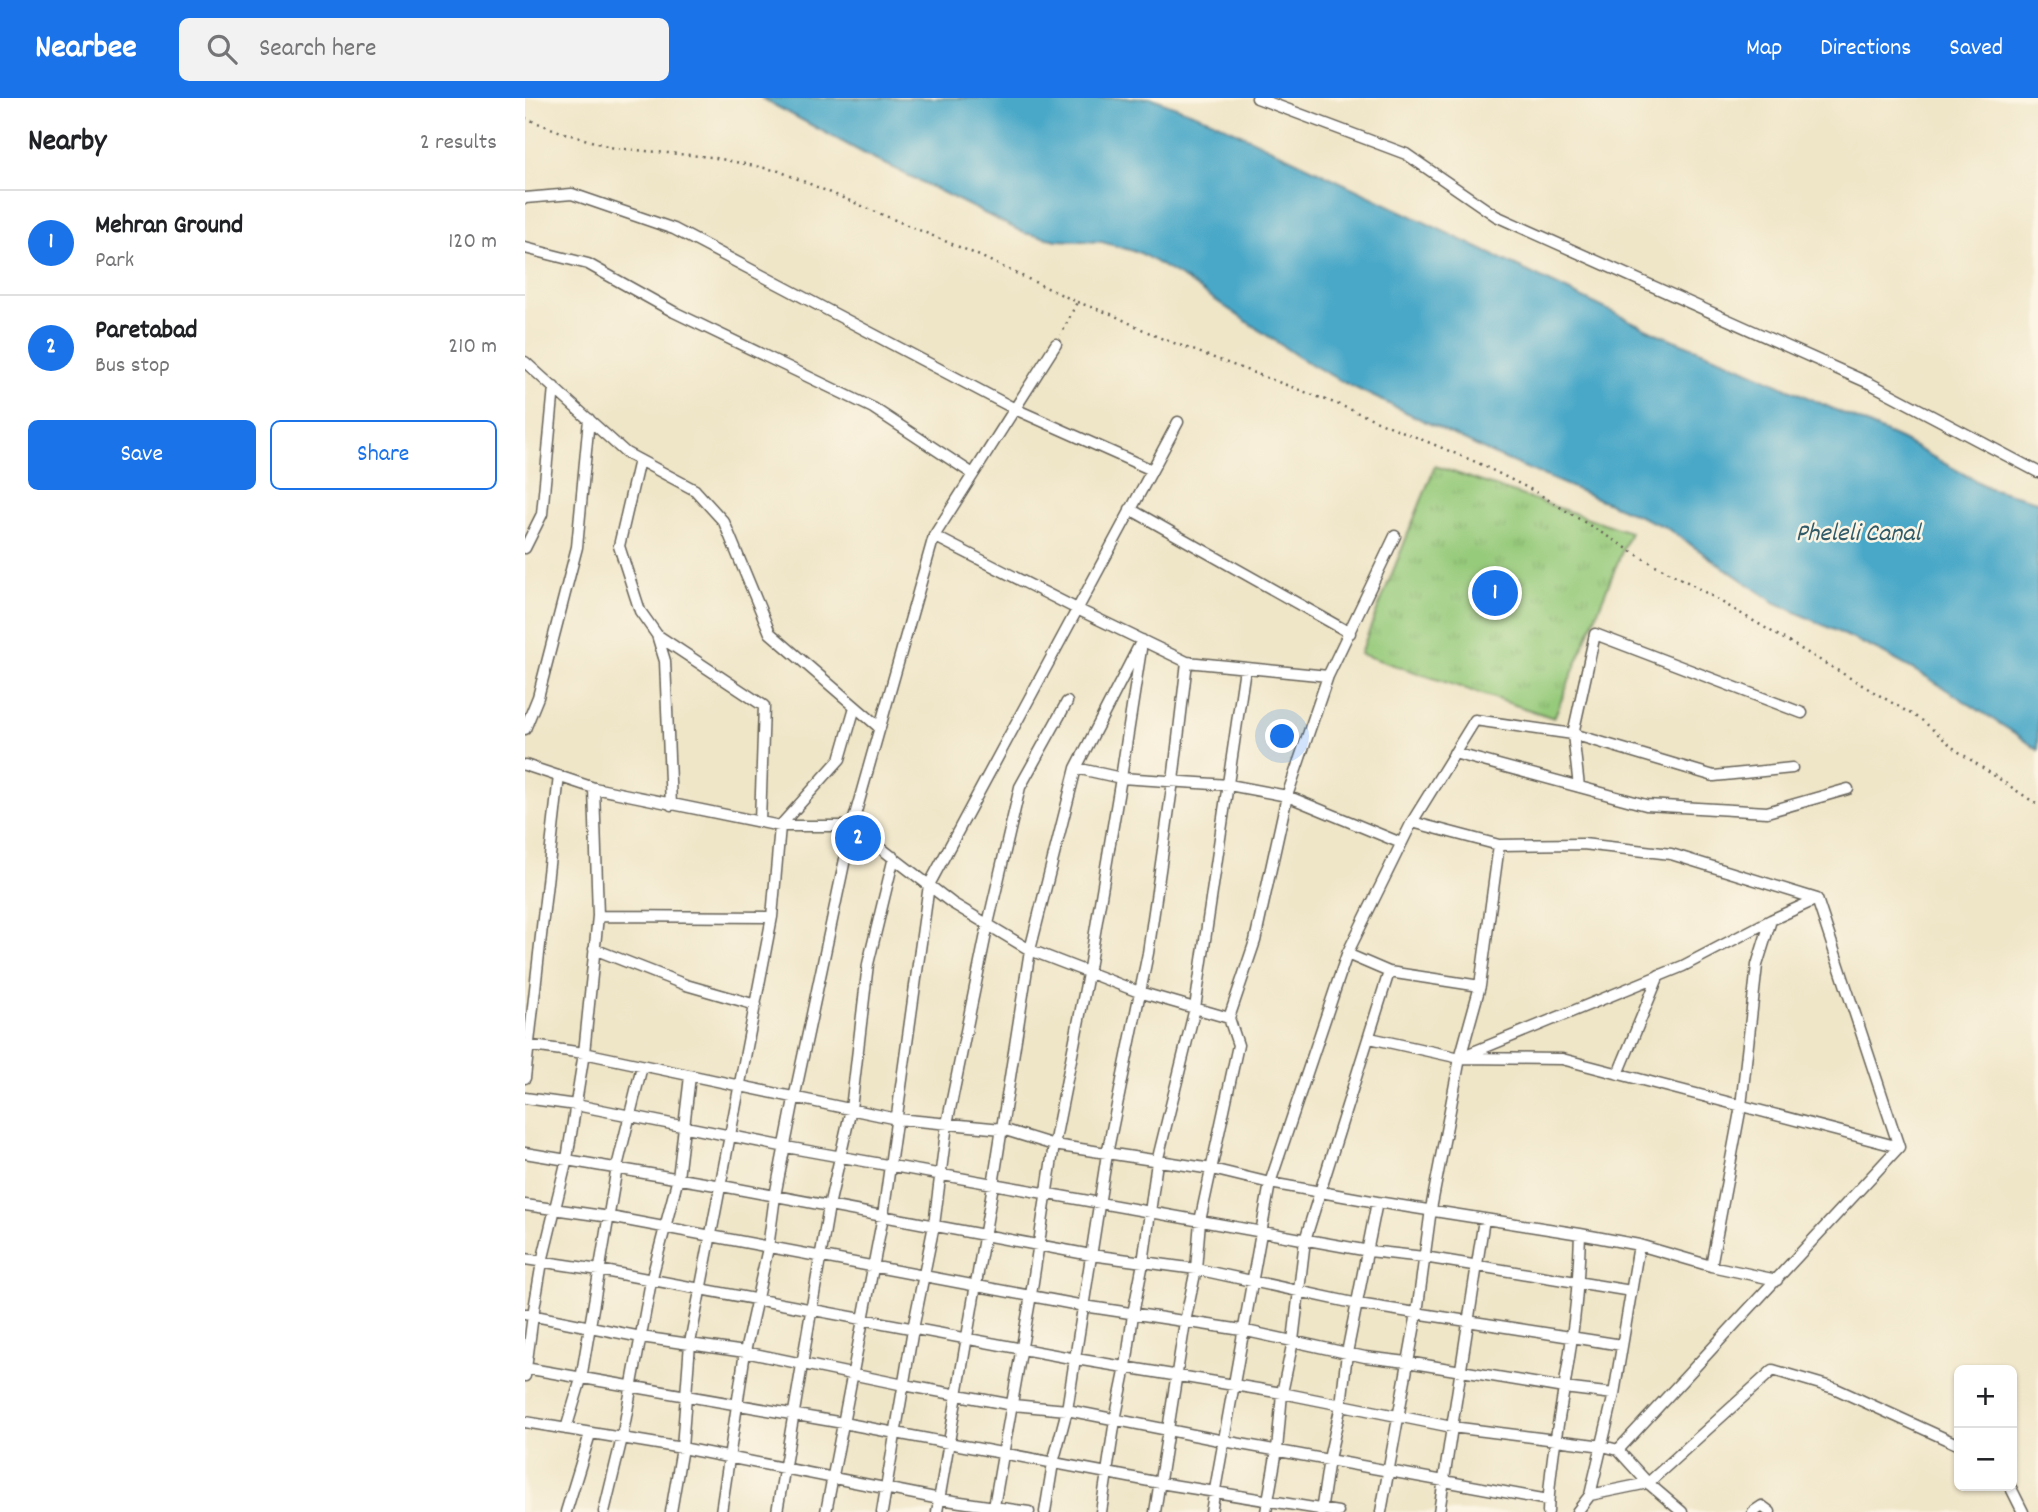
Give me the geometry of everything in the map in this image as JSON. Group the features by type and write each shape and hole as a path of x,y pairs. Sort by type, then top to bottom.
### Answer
{"street":[{"path":"1257,98 1406,154 1496,216 1871,384 2038,472"},
{"path":"525,198 572,194 674,229 1015,409 1152,470"},
{"path":"525,248 588,264 674,312 873,408 974,474"},
{"path":"721,1512 745,1352 852,826 934,536 1056,344"},
{"path":"526,364 626,453 695,489 725,523 770,633 880,728"},
{"path":"525,548 542,514 554,387"},
{"path":"525,729 538,696 577,547 589,419"},
{"path":"826,1512 883,1216 929,885 1178,422"},
{"path":"639,460 619,546 640,611 657,635 665,661 671,805"},
{"path":"1130,509 1350,633"},
{"path":"934,536 1187,662 1328,676"},
{"path":"1155,1512 1196,1269 1200,1220 1238,1045 1229,1018 1255,941 1287,796 1328,676 1395,536"},
{"path":"1579,787 1573,734 1595,634 1802,713"},
{"path":"657,635 764,706 759,822"},
{"path":"937,1512 1030,950 1076,768 1142,640"},
{"path":"994,1509 1031,1296 1053,1145 1088,974 1142,640"},
{"path":"1045,1512 1076,1359 1107,1154 1148,953 1187,662"},
{"path":"1101,1512 1143,1264 1157,1162 1195,1008 1245,668"},
{"path":"525,689 538,696"},
{"path":"882,1512 913,1329 934,1225 947,1124 988,925 1020,787 1067,702"},
{"path":"671,1512 682,1448 690,1343 772,917 780,827 840,759 855,707"},
{"path":"1211,1512 1270,1183 1347,954 1412,822 1475,719 1573,734 1714,776 1792,768"},
{"path":"1454,753 1646,805 1767,812 1848,789"},
{"path":"525,765 594,788 780,827 852,826 952,903 1030,950 1139,992 1229,1018"},
{"path":"1076,768 1121,778 1229,785 1287,796 1401,843"},
{"path":"525,1078 559,776"},
{"path":"594,788 598,916 584,1053 567,1160 529,1314 526,1371 686,1395 1160,1483 1338,1512"},
{"path":"1412,822 1499,845 1583,844 1671,854 1817,899"},
{"path":"1381,1512 1417,1313 1431,1209 1460,1058 1480,986 1499,845"},
{"path":"777,1512 811,1310 823,1256 829,1206 851,1109 868,964 894,857"},
{"path":"1460,1058 1660,975 1817,899"},
{"path":"1817,899 1899,1147"},
{"path":"598,916 772,917"},
{"path":"1711,1266 1741,1106 1757,965 1771,920"},
{"path":"594,949 686,985 756,1004"},
{"path":"1347,954 1389,972 1480,986"},
{"path":"1266,1512 1277,1450 1282,1393 1293,1341 1305,1240 1389,972"},
{"path":"1618,1074 1660,975"},
{"path":"1370,1038 1460,1058 1562,1059 1899,1147"},
{"path":"527,1045 584,1053 897,1119 1002,1129 1053,1145 1212,1169 1270,1183 1639,1245 1711,1266 1777,1280"},
{"path":"566,1429 582,1379 617,1167 642,1066"},
{"path":"604,1512 622,1438 651,1281 678,1178 690,1076"},
{"path":"525,1098 631,1115 786,1147 993,1185 1150,1210 1305,1240 1631,1291"},
{"path":"1618,1450 1899,1147"},
{"path":"525,1153 722,1186 934,1225 984,1237 1143,1264 1196,1269 1299,1289 1358,1304 1622,1345"},
{"path":"1322,1510 1329,1459 1341,1405 1347,1353 1377,1202"},
{"path":"525,1205 610,1217 1084,1306 1242,1330 1366,1357 1614,1394"},
{"path":"1439,1512 1484,1219"},
{"path":"1548,1512 1572,1338 1580,1234"},
{"path":"1577,1512 1590,1495 1603,1446 1639,1245"},
{"path":"525,1259 599,1270 1076,1359 1282,1393 1452,1427 1603,1446 1618,1450 1648,1483 1682,1512"},
{"path":"529,1314 641,1337 745,1352 1013,1405 1067,1410 1548,1500"},
{"path":"1590,1495 1648,1483 1773,1370 1834,1388 1954,1443"},
{"path":"525,1422 682,1448 994,1509 1029,1512"},
{"path":"566,1512 590,1434"},
{"path":"2012,1491 2023,1512"},
{"path":"1753,1512 1762,1506 1770,1512"}],"path":[{"path":"525,118 614,148 711,157 779,171 971,251 1158,337 1337,404 1479,463 1534,491 1644,559 1923,721 1956,750 2038,804"},
{"path":"1056,344 1077,302"}],"green space":[{"path":"1435,466 1630,532 1554,718 1360,654"}],"water":[{"name":"Pheleli Canal","path":"761,98 1152,98 1209,119 1656,333 1727,361 1902,440 1989,488 2037,501 2038,750 1925,676 1883,653 1774,602 1665,527 1493,454 1343,382 1300,358 1186,280 1140,253 1102,242 1057,240 1024,233 863,153"}],"place":[{"name":"Mehran Ground","path":"1495,593"},
{"name":"Paretabad","path":"858,838"}]}
